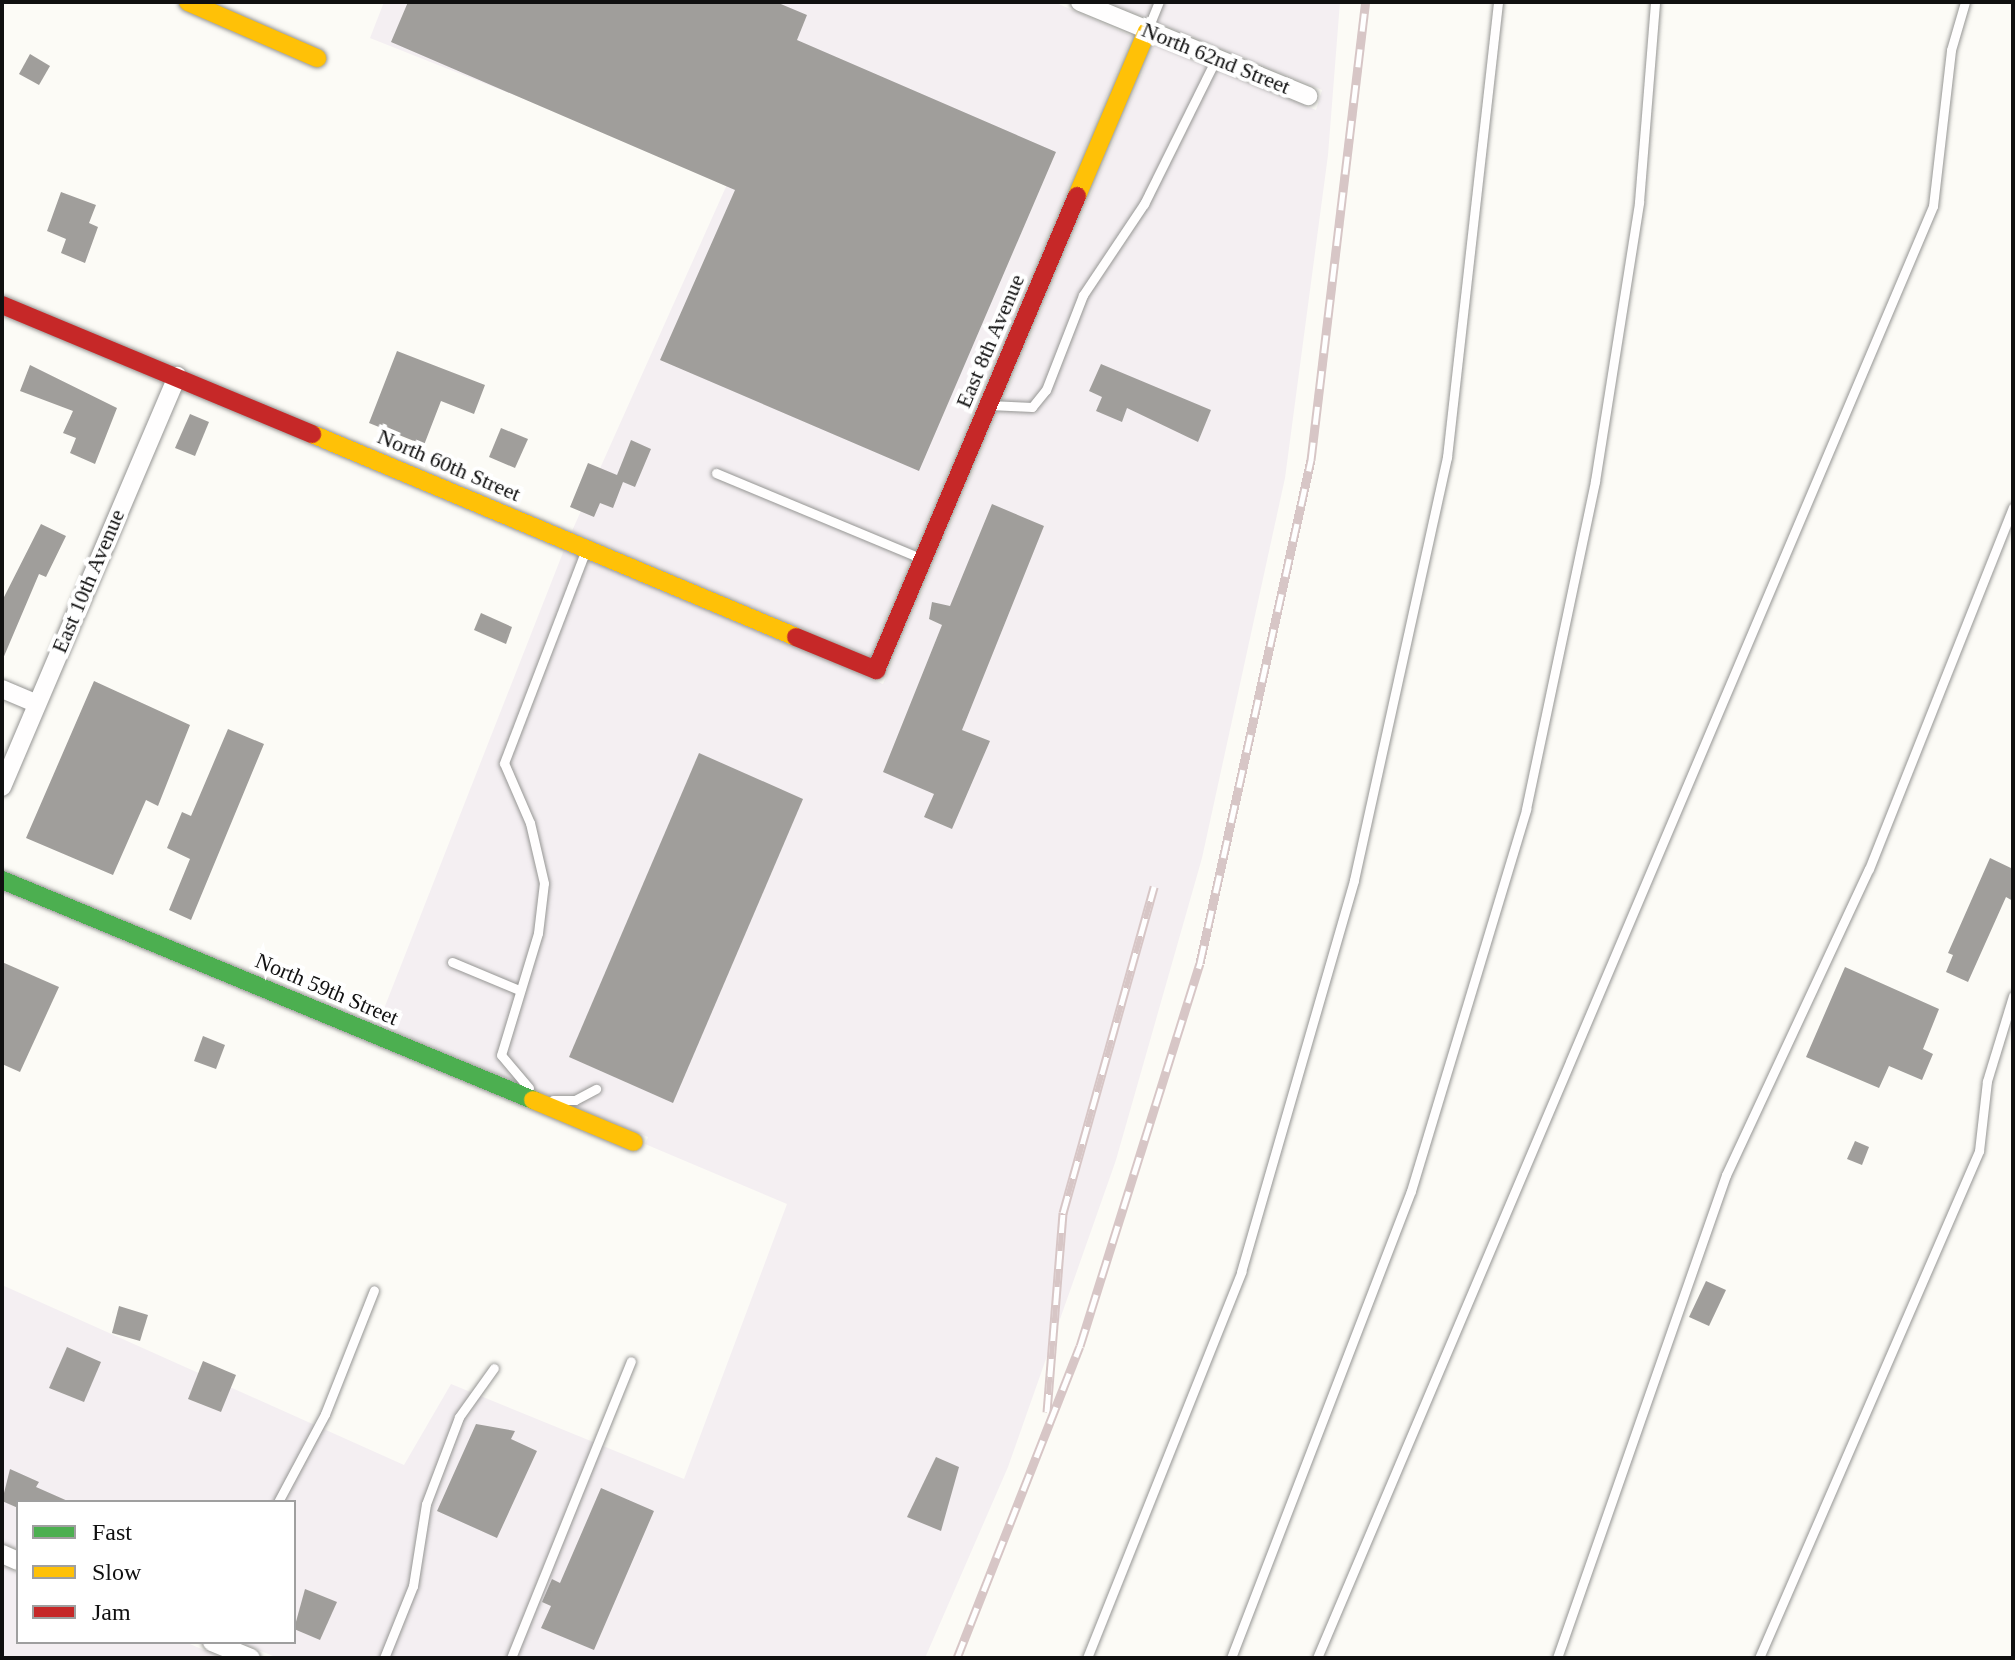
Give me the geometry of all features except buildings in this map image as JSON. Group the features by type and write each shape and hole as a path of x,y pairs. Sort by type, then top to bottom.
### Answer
{"street":[{"path":"188,2 317,58"},
{"name":"North 62nd Street","path":"1080,2 1308,96"},
{"name":"East 8th Avenue","path":"876,670 1147,31"},
{"name":"North 60th Street","path":"2,305 876,670"},
{"name":"East 10th Avenue","path":"2,787 35,703 177,376"},
{"path":"2,689 35,703"},
{"name":"North 59th Street","path":"2,880 634,1142"},
{"path":"219,1644 251,1658"}],"lane":[{"path":"1147,31 1159,2"},
{"path":"1087,1658 1241,1272 1354,880 1447,457 1498,2"},
{"path":"1231,1658 1411,1191 1526,809 1595,481 1639,202 1655,2"},
{"path":"1317,1658 1933,206 1951,50 1965,2"},
{"path":"989,405 1032,407 1046,390 1083,295 1144,204 1216,59"},
{"path":"716,473 923,559"},
{"path":"1557,1658 1726,1175 1869,869 2013,508"},
{"path":"586,548 504,763 530,823 544,883 501,1055 513,1077 553,1100 575,1100 596,1089"},
{"path":"452,962 519,990"},
{"path":"1759,1658 1979,1151 1987,1081 2013,996"},
{"path":"279,1500 353,1352 374,1290"},
{"path":"511,1658 631,1361"},
{"path":"384,1658 413,1586 426,1504 459,1417 494,1368"}],"shaded area":[{"path":"384,2 1054,2 1132,36 869,656 572,531 729,180 370,38"},
{"path":"1107,2 1340,2 1328,155 1285,478 1202,858 1116,1160 1008,1467 925,1658 278,1658 244,1644 296,1644 296,1500 16,1500 16,1549 2,1543 2,1285 404,1465 451,1384 684,1479 787,1204 645,1144 648,1137 378,1024 564,550 883,684 1154,45 1316,110 1322,90"},
{"path":"2,1566 16,1571 16,1644 190,1644 223,1658 2,1658"}],"railway":[{"path":"957,1658 1080,1346 1200,963 1311,460 1366,2"},
{"path":"1047,1412 1063,1213 1154,886"}],"traffic: fast":[{"path":"2,880 533,1100"}],"traffic: slow":[{"path":"188,2 317,58"},
{"path":"1077,196 1147,31"},
{"path":"312,434 796,637"},
{"path":"533,1100 634,1142"}],"traffic: jam":[{"path":"796,637 876,670 1077,196"},
{"path":"2,305 312,434"}]}
